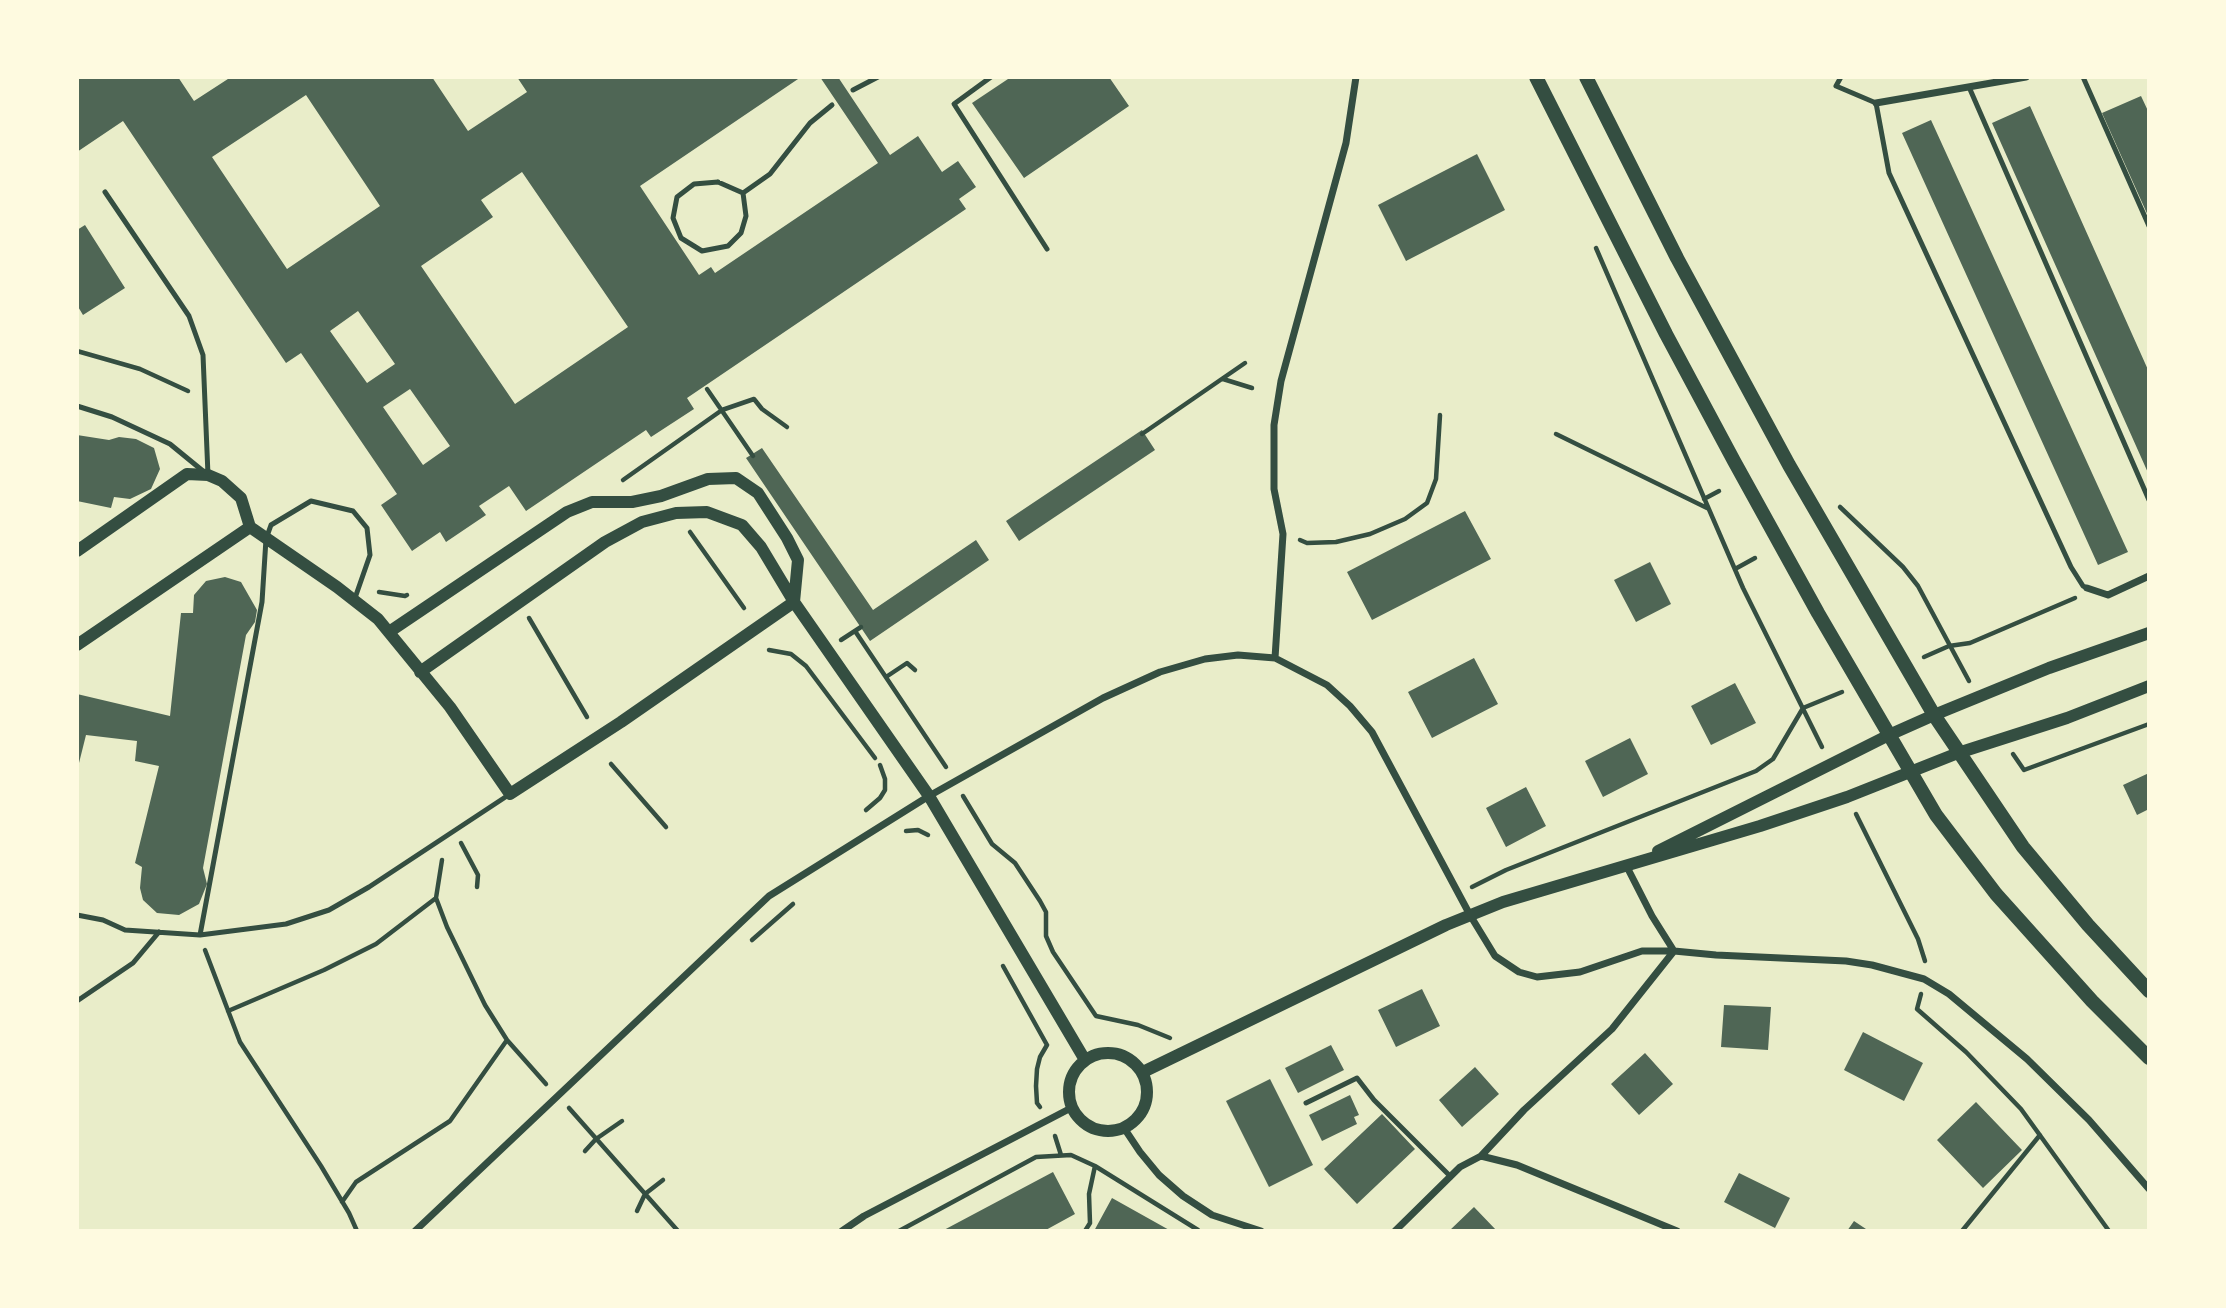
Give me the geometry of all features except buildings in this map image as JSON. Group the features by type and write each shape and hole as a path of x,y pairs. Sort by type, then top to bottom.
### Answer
{"main road":[{"path":"1536,77 1678,357 1818,614 1936,815 1996,894 2092,1001 2149,1058"},
{"path":"1586,77 1677,258 1789,465 1934,715 2023,847 2088,925 2149,991"}],"street":[{"path":"1275,658 1283,534 1274,489 1274,425 1280,392 1346,144 1356,77"},
{"path":"1876,103 2026,77"},
{"path":"77,551 187,474 208,475 222,481 241,498 250,527 378,619 450,707 510,794 621,722 794,602 798,560 788,538 758,493 736,478 708,479 660,496 632,502 592,502 567,512 389,632"},
{"path":"420,672 605,542 642,522 676,513 707,512 742,525 761,547 794,602 929,796 1085,1060"},
{"path":"77,645 250,527"},
{"path":"2085,587 2108,596 2149,576"},
{"path":"1627,867 1889,734 2049,668 2149,633"},
{"path":"415,1231 769,896 929,796 1103,698 1160,672 1216,657 1238,655 1275,658 1327,685 1350,705 1372,732 1470,915 1495,956 1519,972 1537,977 1580,972 1642,951 1674,951 1846,961 1924,979 1949,993 2027,1059 2089,1120 2149,1189"},
{"path":"1143,1072 1470,915 1503,902 1772,822 1912,774 1958,753 2067,718 2149,686"},
{"path":"1627,867 1652,916 1674,951"},
{"path":"1395,1231 1460,1167 1481,1156 1524,1110 1612,1029 1674,951"},
{"path":"1112,1052 1127,1057 1143,1072 1147,1102 1138,1118 1124,1128 1104,1132 1077,1119 1071,1108 1069,1092 1071,1078 1085,1060 1099,1053 1112,1052"},
{"path":"842,1231 864,1216 1071,1108"},
{"path":"1124,1128 1159,1175 1183,1196 1212,1215 1261,1231"},
{"path":"1481,1156 1517,1165 1677,1231"}],"lane":[{"path":"853,90 878,77"},
{"path":"991,77 954,104 1047,249"},
{"path":"1841,77 1836,86 1876,103 1889,173 2071,567 2085,587"},
{"path":"2083,77 2149,226"},
{"path":"1969,87 2149,500"},
{"path":"743,193 770,174 810,123 832,105"},
{"path":"718,181 743,193 746,216 744,225 741,233 728,246 702,251 681,239 673,218 677,197 694,184 718,181"},
{"path":"105,192 189,316 204,355 208,475"},
{"path":"77,406 112,417 170,444 208,475"},
{"path":"200,935 262,602 266,539 271,525 311,501 353,512 367,528 370,555 354,601"},
{"path":"77,915 103,920 125,930 200,935 274,926 329,910 369,887 510,794"},
{"path":"77,1001 133,962 159,932"},
{"path":"1307,1103 1357,1078 1374,1100 1451,1177"}],"path":[{"path":"77,351 140,369 187,391 204,404"},
{"path":"1459,894 1506,870 1756,771 1773,759 1803,708 1735,569 1643,355"},
{"path":"1142,434 1245,363"},
{"path":"1222,379 1252,388"},
{"path":"707,389 753,456"},
{"path":"611,483 624,480 722,410 754,399 762,409 787,426"},
{"path":"1283,534 1307,543 1336,542 1370,534 1405,519 1427,503 1436,479 1440,415"},
{"path":"1556,434 1708,508"},
{"path":"1704,499 1719,491"},
{"path":"1843,511 1903,567 1930,606 1949,646 1970,643 2079,597 2085,587"},
{"path":"689,530 744,608"},
{"path":"1735,569 1755,558"},
{"path":"361,581 381,594 405,596 416,589"},
{"path":"527,615 587,717"},
{"path":"855,631 955,782 992,844 1015,863 1040,901 1046,912 1046,936 1053,952 1096,1016"},
{"path":"769,649 791,654 806,666 881,767 885,790 866,810"},
{"path":"887,677 907,663 915,670"},
{"path":"611,764 666,827"},
{"path":"896,836 918,830 929,835"},
{"path":"437,843 443,852 436,898 480,994 507,1040 678,1231"},
{"path":"467,850 478,875 477,887"},
{"path":"228,1011 324,970 376,944 436,898"},
{"path":"742,949 800,899"},
{"path":"200,935 240,1042 342,1202 356,1231"},
{"path":"1001,963 1047,1045"},
{"path":"1061,1156 1049,1119 1037,1104 1036,1086 1040,1057 1047,1045 1096,1016 1138,1025 1171,1038"},
{"path":"342,1202 356,1182 450,1121 507,1040"},
{"path":"568,1107 578,1098"},
{"path":"585,1151 596,1139 622,1121"},
{"path":"1962,1231 2040,1135"},
{"path":"899,1231 1036,1157 1071,1155 1095,1166 1200,1231"},
{"path":"1085,1231 1090,1223 1089,1194 1095,1166"},
{"path":"637,1211 645,1195 663,1181"}]}
